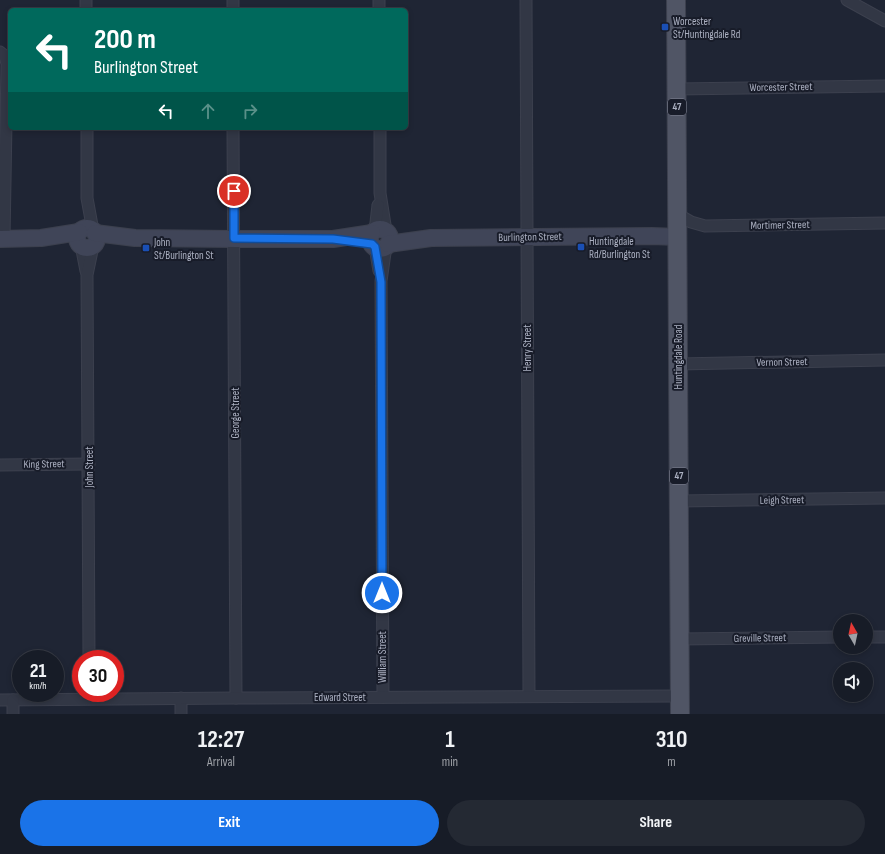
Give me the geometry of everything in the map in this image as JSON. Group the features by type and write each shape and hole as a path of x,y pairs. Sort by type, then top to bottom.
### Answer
{"main road":[{"name":"Huntingdale Road","path":"676,0 680,714"}],"street":[{"name":"Henry Street","path":"526,0 529,696"},
{"path":"847,0 885,21"},
{"path":"0,52 5,56 7,64 2,239"},
{"name":"Worcester Street","path":"677,89 885,86"},
{"name":"John Street","path":"87,130 89,650"},
{"name":"George Street","path":"233,130 236,698"},
{"name":"William Street","path":"380,130 383,697"},
{"name":"Mortimer Street","path":"678,214 691,222 705,226 885,223"},
{"name":"Burlington Street","path":"2,239 678,237"},
{"name":"Vernon Street","path":"678,364 885,360"},
{"name":"King Street","path":"0,465 88,464"},
{"name":"Leigh Street","path":"679,501 885,498"},
{"name":"Greville Street","path":"680,639 833,637"},
{"path":"873,637 885,637"},
{"name":"Edward Street","path":"124,697 236,698 680,696"},
{"path":"181,698 181,714"},
{"name":"Edward Street","path":"0,700 12,700"},
{"path":"13,702 13,714"}],"place":[{"name":"Worcester St/Huntingdale Rd","path":"665,27"},
{"name":"Huntingdale Rd/Burlington St","path":"581,247"},
{"name":"John St/Burlington St","path":"146,248"}],"route":[{"path":"234,191 234,238 333,239 372,244 375,247 381,282 382,593"}]}
